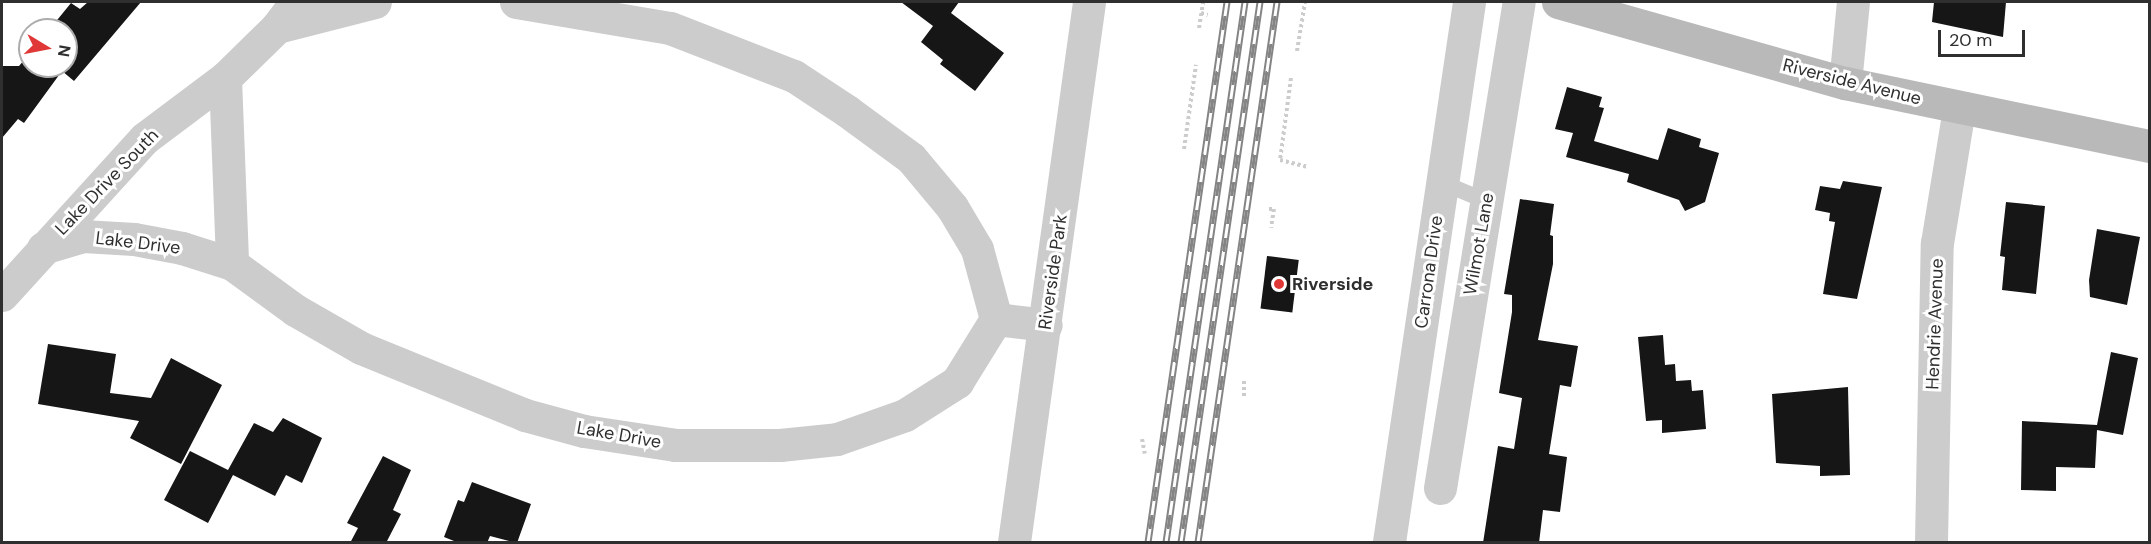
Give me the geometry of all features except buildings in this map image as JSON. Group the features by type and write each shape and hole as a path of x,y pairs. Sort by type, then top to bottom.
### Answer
{"street":[{"path":"287,14 375,2"},
{"path":"516,2 670,28 794,76 911,158 952,207 977,249 996,319 1046,325"},
{"name":"Riverside Park","path":"1014,543 1089,2"},
{"name":"Carrona Drive","path":"1389,543 1469,2"},
{"name":"Wilmot Lane","path":"1440,488 1519,2"},
{"name":"Riverside Avenue","path":"1565,2 1845,83 2150,146"},
{"path":"1845,83 1853,2"},
{"name":"Lake Drive South","path":"2,295 145,138 225,78 287,14"},
{"path":"225,78 232,264"},
{"name":"Hendrie Avenue","path":"1931,543 1937,243 1959,108"},
{"name":"Lake Drive","path":"43,248 83,236 134,239 182,248 232,264 295,310 361,348 525,416 584,431 675,445 780,445 837,439 905,415 957,382 996,319"}],"lane":[{"path":"1442,182 1486,201"}],"path":[{"path":"1198,28 1203,2"},
{"path":"1298,51 1305,2"},
{"path":"1201,13 1208,15"},
{"path":"1184,149 1196,84 1196,65"},
{"path":"1291,78 1286,95 1280,160 1308,166"},
{"path":"1269,208 1274,209 1271,228"},
{"path":"1244,380 1244,396"},
{"path":"1142,439 1145,454"}],"railway":[{"path":"1148,542 1227,2"},
{"path":"1166,542 1245,2"},
{"path":"1181,542 1260,2"},
{"path":"1198,542 1277,2"}],"place":[{"name":"Riverside","path":"1279,284"}]}
